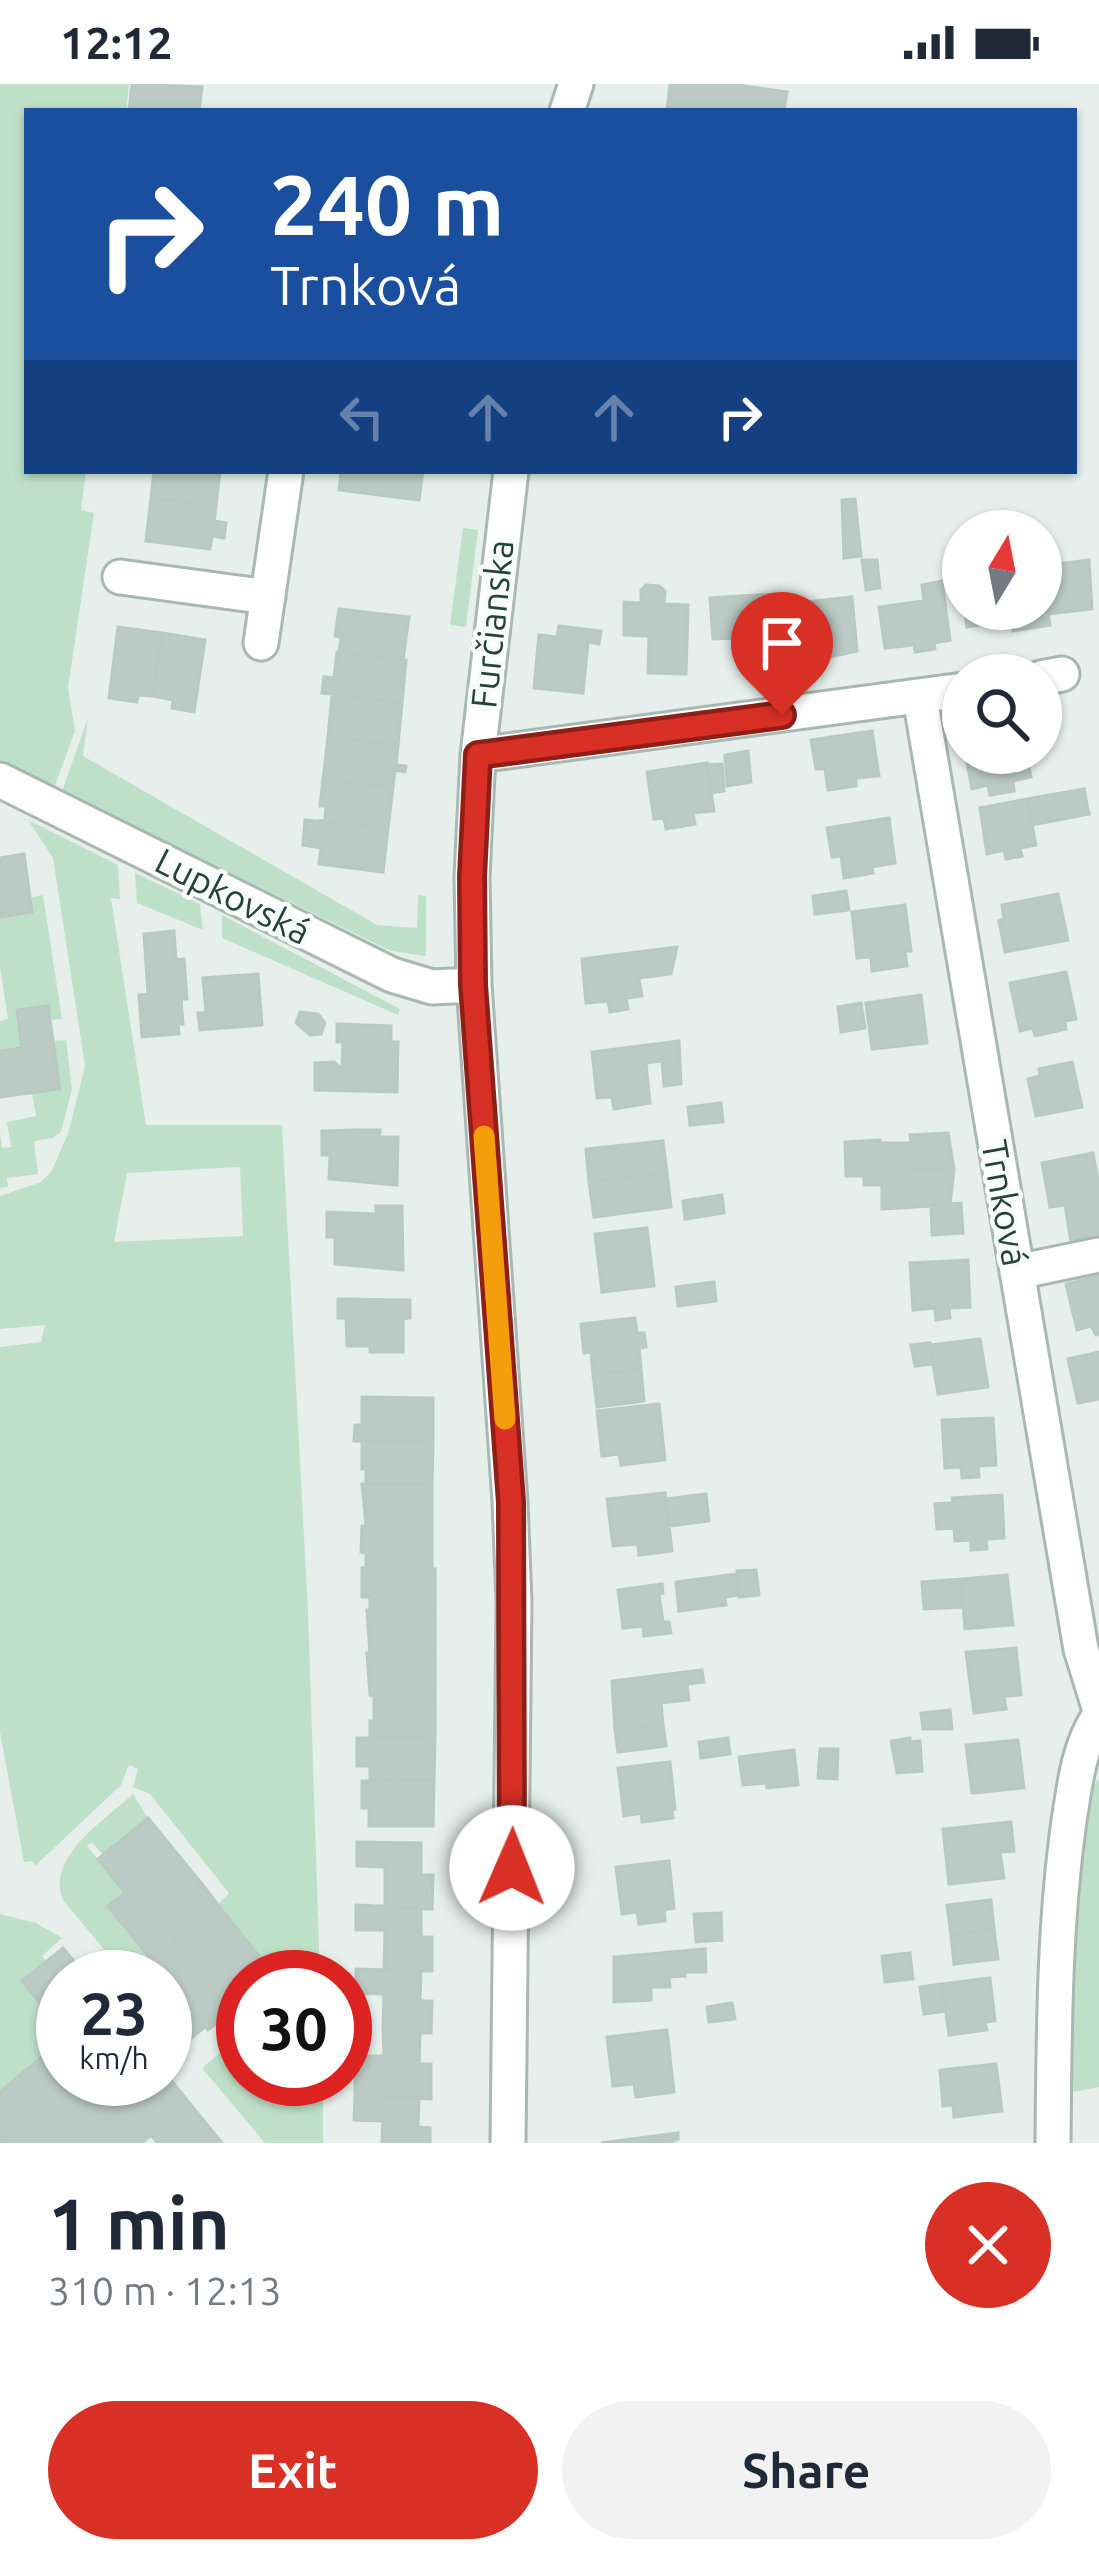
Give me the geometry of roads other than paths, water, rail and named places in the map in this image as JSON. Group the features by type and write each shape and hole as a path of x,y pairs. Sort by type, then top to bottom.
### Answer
{"street":[{"path":"261,643 286,474"},
{"name":"Furčianska","path":"508,2143 513,1582 473,985 472,877 478,755 511,474"},
{"path":"120,577 268,597"},
{"path":"478,755 942,693"},
{"name":"Trnková","path":"920,697 1081,1648 1099,1712 1081,1754 1062,1871 1054,2001 1053,2143"},
{"name":"Lupkovská","path":"0,780 392,975 432,987 473,985"},
{"path":"1017,1272 1099,1255"}]}
